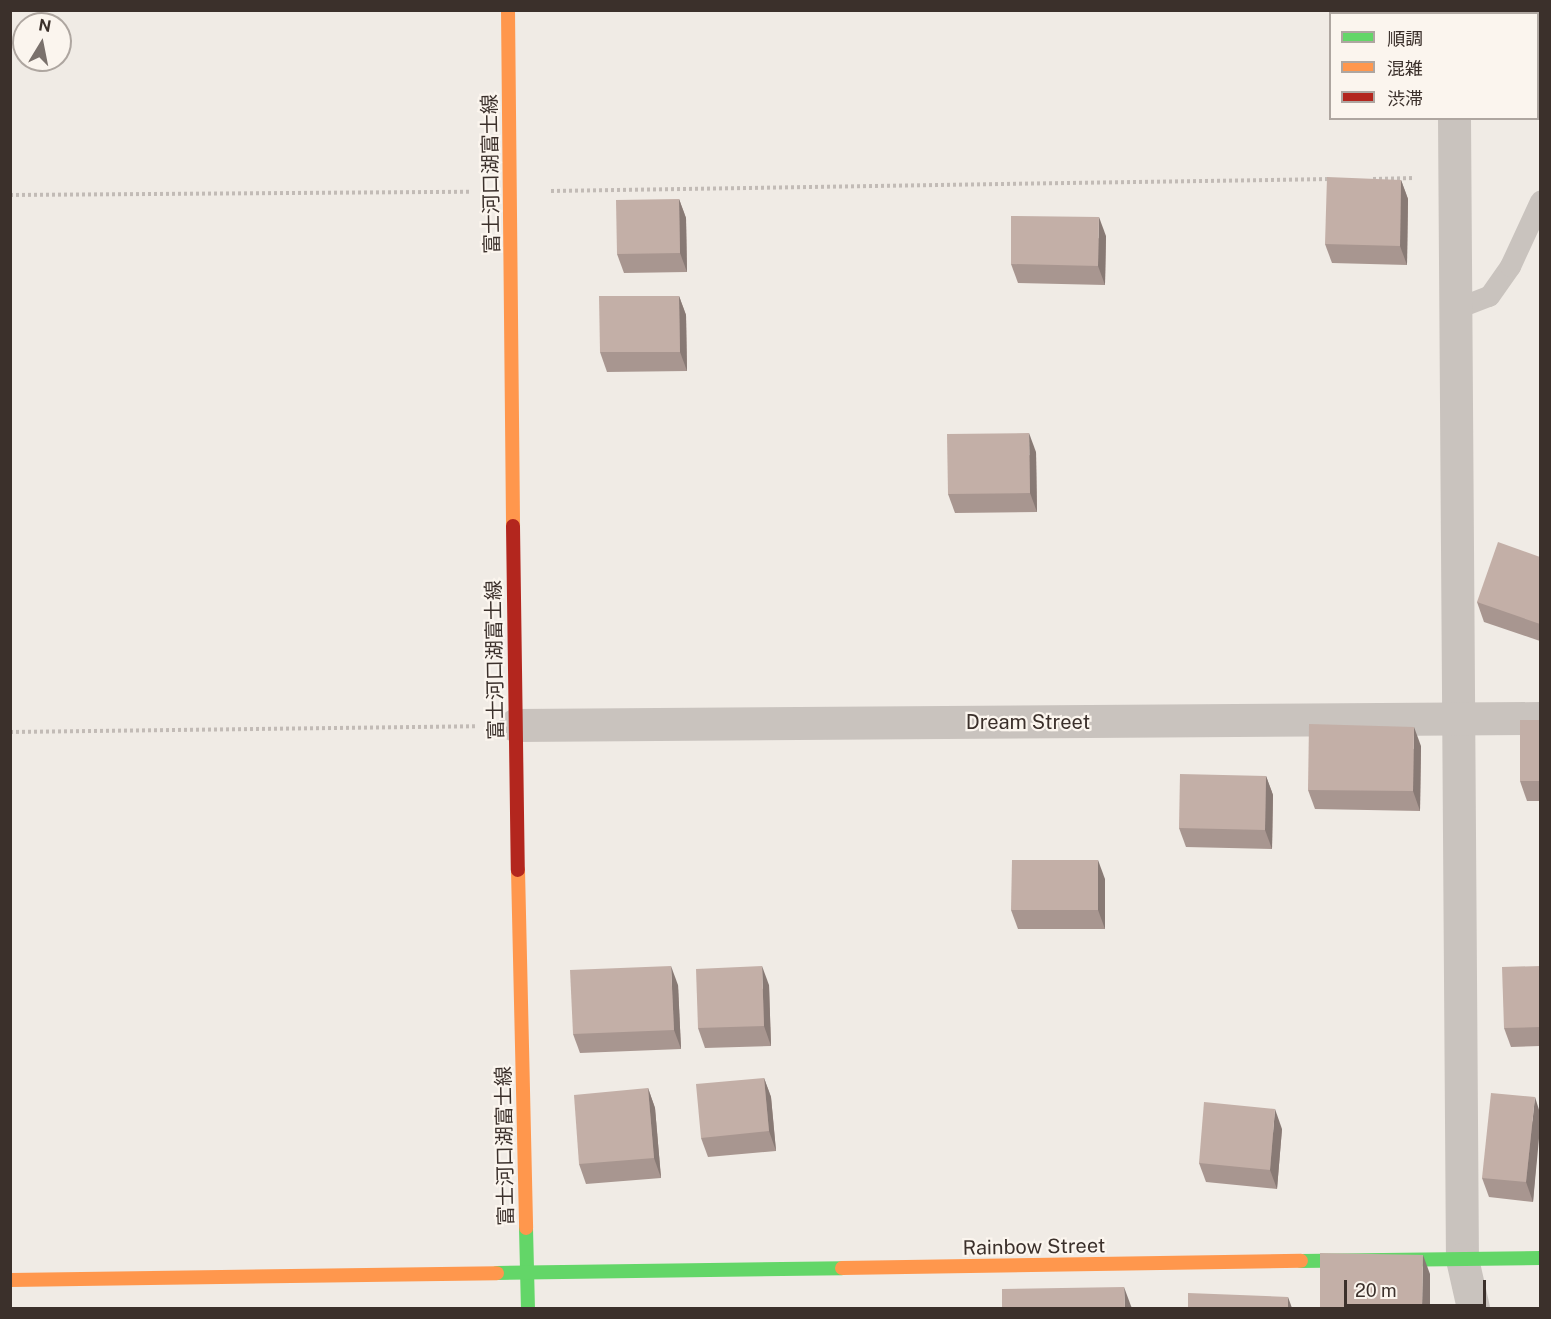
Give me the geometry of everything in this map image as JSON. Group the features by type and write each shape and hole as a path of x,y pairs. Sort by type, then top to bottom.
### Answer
{"street":[{"name":"富士河口湖富士線","path":"508,10 515,725 528,1308"},
{"path":"1454,120 1462,1259 1473,1308"},
{"name":"Dream Street","path":"515,725 1540,718"},
{"name":"Rainbow Street","path":"10,1280 528,1275 1540,1258"}],"lane":[{"path":"1457,308 1489,296 1510,266 1540,201"}],"path":[{"path":"1360,179 1456,178"},
{"path":"10,195 511,191 1336,179"},
{"path":"10,732 515,725"}],"building":[{"path":"1327,177 1401,180 1400,246 1325,244"},
{"path":"679,199 680,253 617,254 616,200"},
{"path":"1011,216 1099,217 1098,266 1011,264"},
{"path":"599,296 679,296 680,352 600,352"},
{"path":"1029,433 1030,493 948,494 947,434"},
{"path":"1498,542 1540,557 1540,624 1477,602"},
{"path":"1520,720 1540,720 1540,781 1520,781"},
{"path":"1309,724 1414,727 1413,791 1308,790"},
{"path":"1180,774 1266,776 1265,830 1179,828"},
{"path":"1012,860 1098,860 1098,910 1011,910"},
{"path":"671,966 674,1030 573,1034 570,970"},
{"path":"762,966 764,1026 698,1028 696,969"},
{"path":"1540,966 1540,1027 1504,1028 1502,967"},
{"path":"764,1078 769,1131 701,1138 696,1084"},
{"path":"648,1088 654,1158 579,1164 574,1095"},
{"path":"1491,1093 1535,1097 1526,1182 1482,1178"},
{"path":"1204,1102 1275,1109 1270,1170 1199,1163"},
{"path":"1320,1253 1423,1255 1422,1308 1320,1308"},
{"path":"1124,1287 1125,1308 1002,1308 1002,1289"},
{"path":"1188,1293 1288,1297 1288,1308 1188,1308"}],"traffic: fast":[{"path":"526,1228 528,1308"},
{"path":"1301,1261 1540,1258"},
{"path":"497,1273 842,1268"}],"traffic: slow":[{"path":"508,10 513,526"},
{"path":"518,870 526,1228"},
{"path":"842,1268 1301,1261"},
{"path":"10,1280 497,1273"}],"traffic: jam":[{"path":"513,526 518,870"}]}
